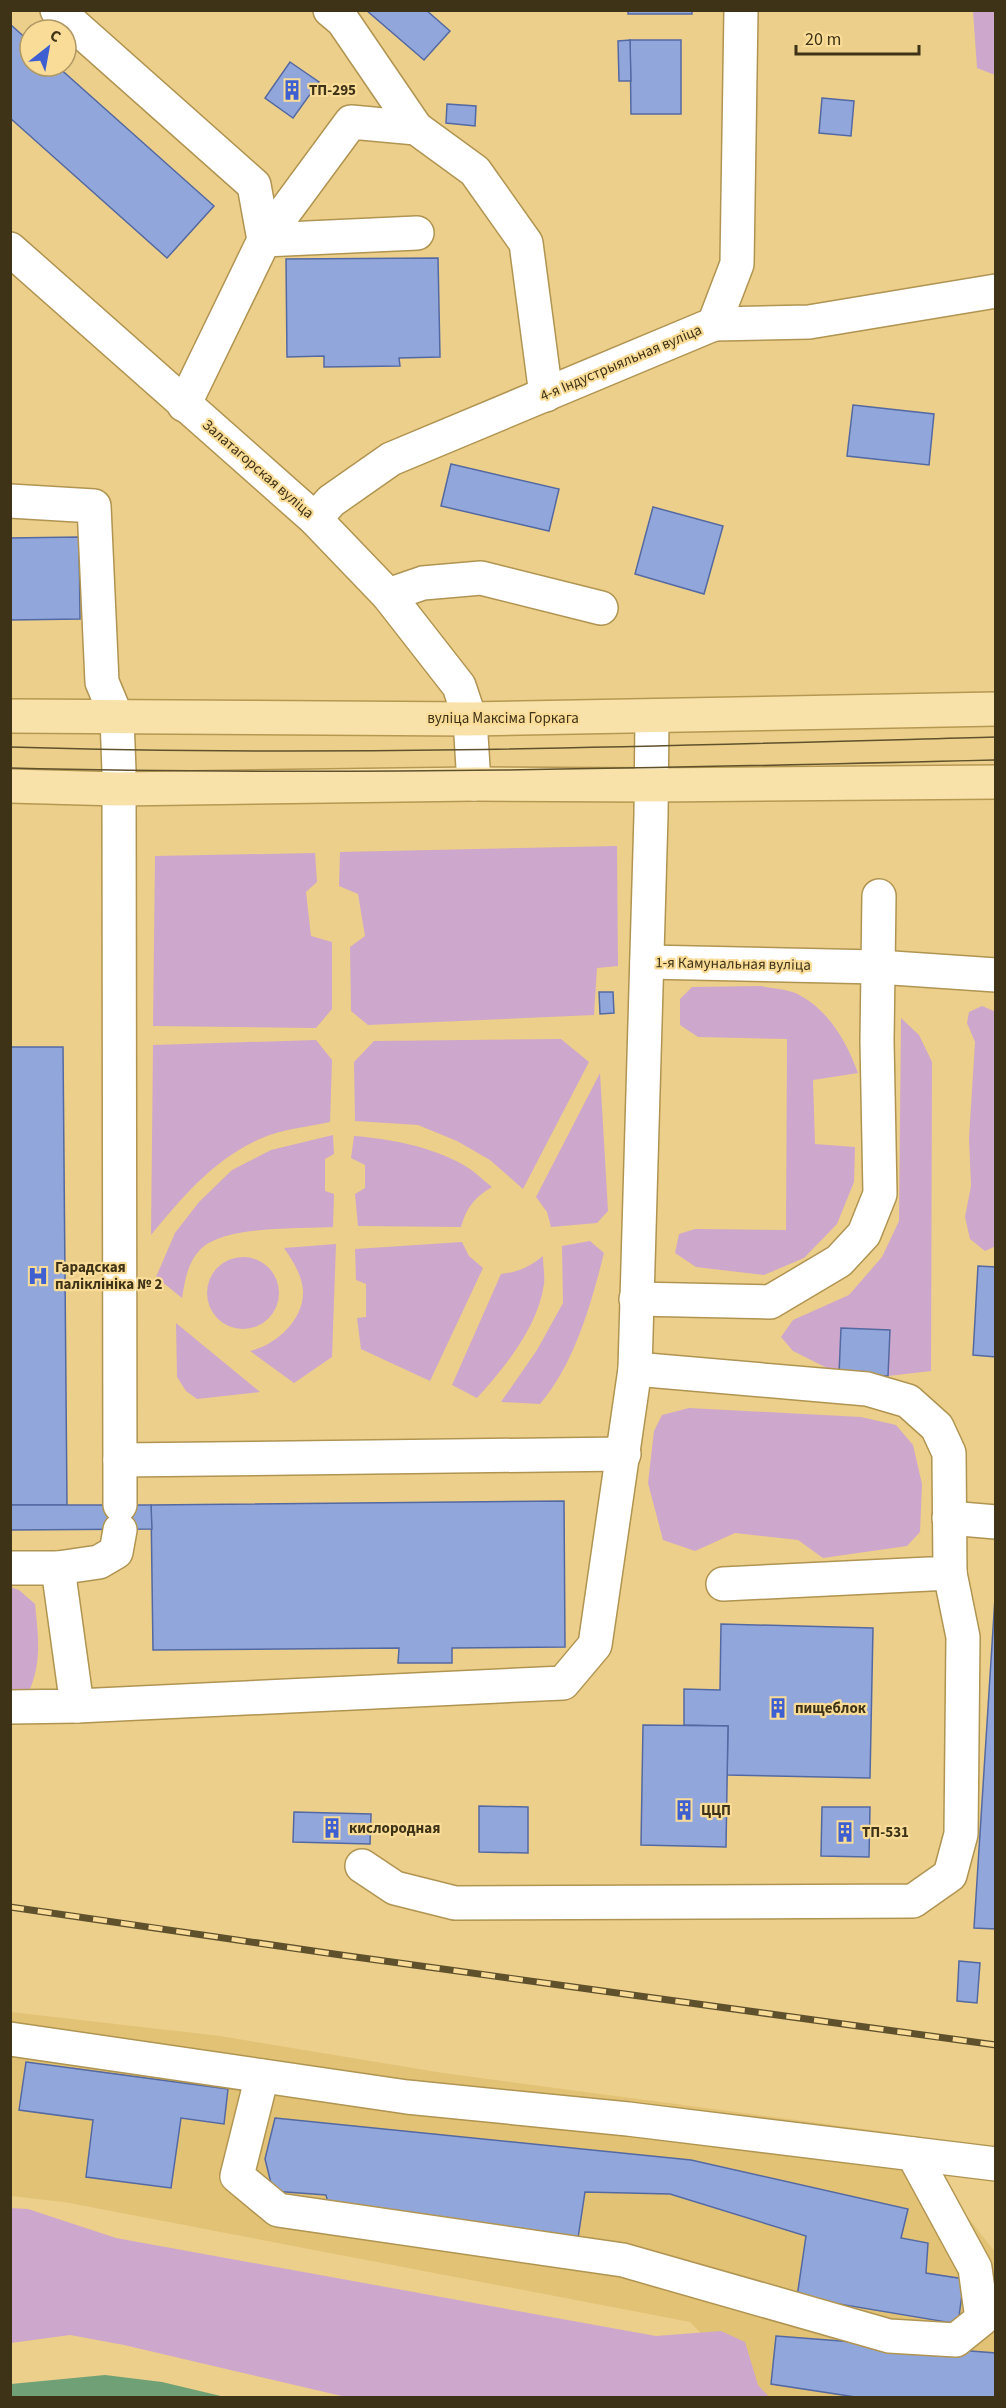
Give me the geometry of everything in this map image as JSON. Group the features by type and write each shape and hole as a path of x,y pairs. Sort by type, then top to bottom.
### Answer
{"main road":[{"name":"вуліца Максіма Горкага","path":"10,716 470,719 996,709"},
{"path":"10,786 119,789 474,784 996,782"}],"street":[{"path":"330,10 343,21 416,128 475,171 526,243 546,394"},
{"name":"4-я Індустрыяльная вуліца","path":"315,519 331,501 391,459 714,324 736,264 741,10"},
{"path":"61,12 254,185 264,240"},
{"path":"184,405 264,240 351,122 416,128"},
{"path":"264,240 417,233"},
{"name":"Залатагорская вуліца","path":"10,249 315,519 388,596 459,686 470,719 474,784"},
{"path":"714,324 809,322 996,291"},
{"path":"10,501 94,506 102,682 117,718 119,789 120,1460 120,1517 116,1552 99,1562 58,1568 10,1568"},
{"path":"388,596 423,583 481,578 601,608"},
{"name":"1-я Камунальная вуліца","path":"652,717 647,962 878,967 996,975"},
{"path":"636,1299 770,1302 839,1262 864,1234 880,1194 879,896"},
{"path":"10,1707 76,1706 563,1683 595,1645 635,1370 647,962"},
{"path":"362,1866 395,1888 455,1903 914,1901 950,1875 961,1834 963,1637 950,1573 949,1453 936,1427 908,1401 867,1389 635,1370"},
{"path":"120,1460 624,1454"},
{"path":"949,1518 996,1522"},
{"path":"58,1568 76,1706"},
{"path":"723,1584 950,1573"},
{"path":"10,2039 407,2097 628,2119 996,2164"},
{"path":"262,2076 237,2176 278,2210 623,2260 889,2336 956,2340 982,2319 975,2268 913,2154"}],"shaded area":[{"path":"973,11 995,11 995,75 977,68"},
{"path":"617,846 618,966 597,968 594,1015 368,1025 351,1011 350,947 365,936 358,894 339,886 340,852"},
{"path":"315,853 317,882 306,892 311,936 332,942 332,1009 316,1028 153,1026 155,856"},
{"path":"761,986 797,994 821,1011 843,1040 858,1073 813,1080 815,1144 855,1147 854,1182 837,1224 804,1258 764,1275 696,1267 675,1253 679,1234 695,1229 786,1230 787,1039 698,1037 680,1025 680,999 692,987"},
{"path":"982,1006 996,1012 996,1246 985,1251 970,1239 965,1217 971,1186 969,1138 975,1042 967,1023 969,1012"},
{"path":"901,1018 919,1035 932,1062 931,1371 888,1376 890,1330 841,1328 839,1374 793,1351 781,1337 793,1320 849,1295 882,1257 899,1221"},
{"path":"561,1039 589,1062 523,1189 490,1160 457,1141 418,1125 355,1121 354,1062 374,1041"},
{"path":"316,1040 332,1060 330,1122 270,1135 229,1156 187,1193 151,1235 153,1045"},
{"path":"600,1073 608,1211 597,1223 551,1227 547,1212 536,1197"},
{"path":"333,1135 334,1154 325,1159 325,1191 334,1194 333,1227 262,1230 224,1237 210,1243 199,1251 192,1261 182,1298 156,1277 175,1233 199,1202 232,1170 271,1150"},
{"path":"354,1136 395,1141 436,1152 466,1166 492,1187 472,1204 461,1227 358,1226 355,1194 365,1188 365,1165 351,1158"},
{"path":"590,1241 604,1253 580,1332 563,1370 540,1404 501,1402 537,1350 563,1303 562,1246"},
{"path":"462,1242 469,1256 483,1268 430,1381 361,1349 357,1318 366,1317 366,1284 356,1280 355,1249"},
{"path":"336,1244 332,1357 294,1383 250,1351 269,1343 287,1330 299,1312 303,1291 301,1279 284,1248"},
{"path":"543,1256 544,1281 541,1300 519,1346 477,1398 452,1385 501,1274 524,1268"},
{"path":"243,1257 263,1263 273,1273 279,1293 273,1313 263,1323 243,1329 223,1323 213,1313 207,1293 213,1273 223,1263"},
{"path":"176,1323 260,1392 197,1399 186,1391 177,1377"},
{"path":"689,1408 861,1417 896,1425 913,1445 922,1484 920,1532 907,1546 823,1558 798,1540 735,1533 695,1551 663,1540 648,1483 654,1431 662,1415"},
{"path":"10,1587 19,1590 35,1604 38,1647 34,1679 30,1689 11,1694"},
{"path":"11,2012 220,2036 443,2073 902,2134 995,2252 995,2397 763,2397 690,2322 64,2202 11,2196"},
{"path":"10,2208 28,2209 116,2238 656,2336 721,2331 745,2342 758,2385 769,2397 346,2397 124,2345 70,2335 11,2343"},
{"path":"105,2375 162,2382 225,2397 11,2397 11,2384"}],"building":[{"path":"366,10 426,10 450,31 424,60"},
{"path":"628,10 692,10 692,14 628,14"},
{"path":"10,24 18,31 18,78 70,78 214,206 167,258 10,118"},
{"path":"630,40 681,40 681,114 631,114"},
{"path":"630,40 631,81 619,81 618,41"},
{"name":"ТП-295","path":"290,62 319,82 293,118 265,98"},
{"path":"822,98 854,101 851,136 819,133"},
{"path":"447,104 476,106 475,126 446,123"},
{"path":"438,258 440,357 399,358 400,366 324,367 324,356 287,357 286,259"},
{"path":"853,405 934,414 929,465 847,456"},
{"path":"451,464 559,489 549,531 441,506"},
{"path":"653,507 723,526 704,594 635,574"},
{"path":"79,537 80,619 10,620 10,538"},
{"path":"599,992 613,992 614,1013 600,1014"},
{"name":"Гарадская паліклініка № 2","path":"10,1047 63,1047 67,1505 10,1505"},
{"path":"978,1266 996,1267 996,1357 973,1355"},
{"path":"841,1328 890,1330 888,1376 839,1374"},
{"path":"564,1501 565,1647 452,1648 452,1663 398,1663 399,1648 153,1650 151,1505"},
{"path":"10,1505 151,1505 152,1529 10,1530"},
{"path":"996,1582 996,1929 974,1928"},
{"name":"пищеблок","path":"721,1624 873,1628 870,1778 727,1775 728,1726 684,1725 684,1689 720,1690"},
{"name":"ЦЦП","path":"643,1725 728,1726 726,1847 641,1845"},
{"path":"479,1806 528,1807 528,1853 479,1852"},
{"name":"ТП-531","path":"822,1807 870,1807 869,1857 821,1856"},
{"name":"кислородная","path":"294,1812 371,1814 370,1844 293,1842"},
{"path":"959,1961 980,1963 977,2003 957,2001"},
{"path":"26,2062 228,2089 224,2124 181,2118 171,2188 86,2177 93,2120 19,2110"},
{"path":"275,2118 691,2160 908,2209 901,2238 928,2243 926,2273 964,2279 958,2324 797,2297 806,2236 670,2194 585,2192 578,2238 329,2207 326,2195 273,2191 265,2159"},
{"path":"776,2336 996,2353 996,2398 862,2398 771,2384"}],"tram line":[{"path":"10,747 380,751 996,737"},
{"path":"10,768 380,771 996,760"}],"railway":[{"path":"10,1907 996,2045"}],"place":[{"name":"ТП-295","path":"292,90"},
{"name":"Гарадская паліклініка № 2","path":"38,1276"},
{"name":"пищеблок","path":"778,1708"},
{"name":"ЦЦП","path":"684,1810"},
{"name":"кислородная","path":"332,1828"},
{"name":"ТП-531","path":"845,1832"}]}
